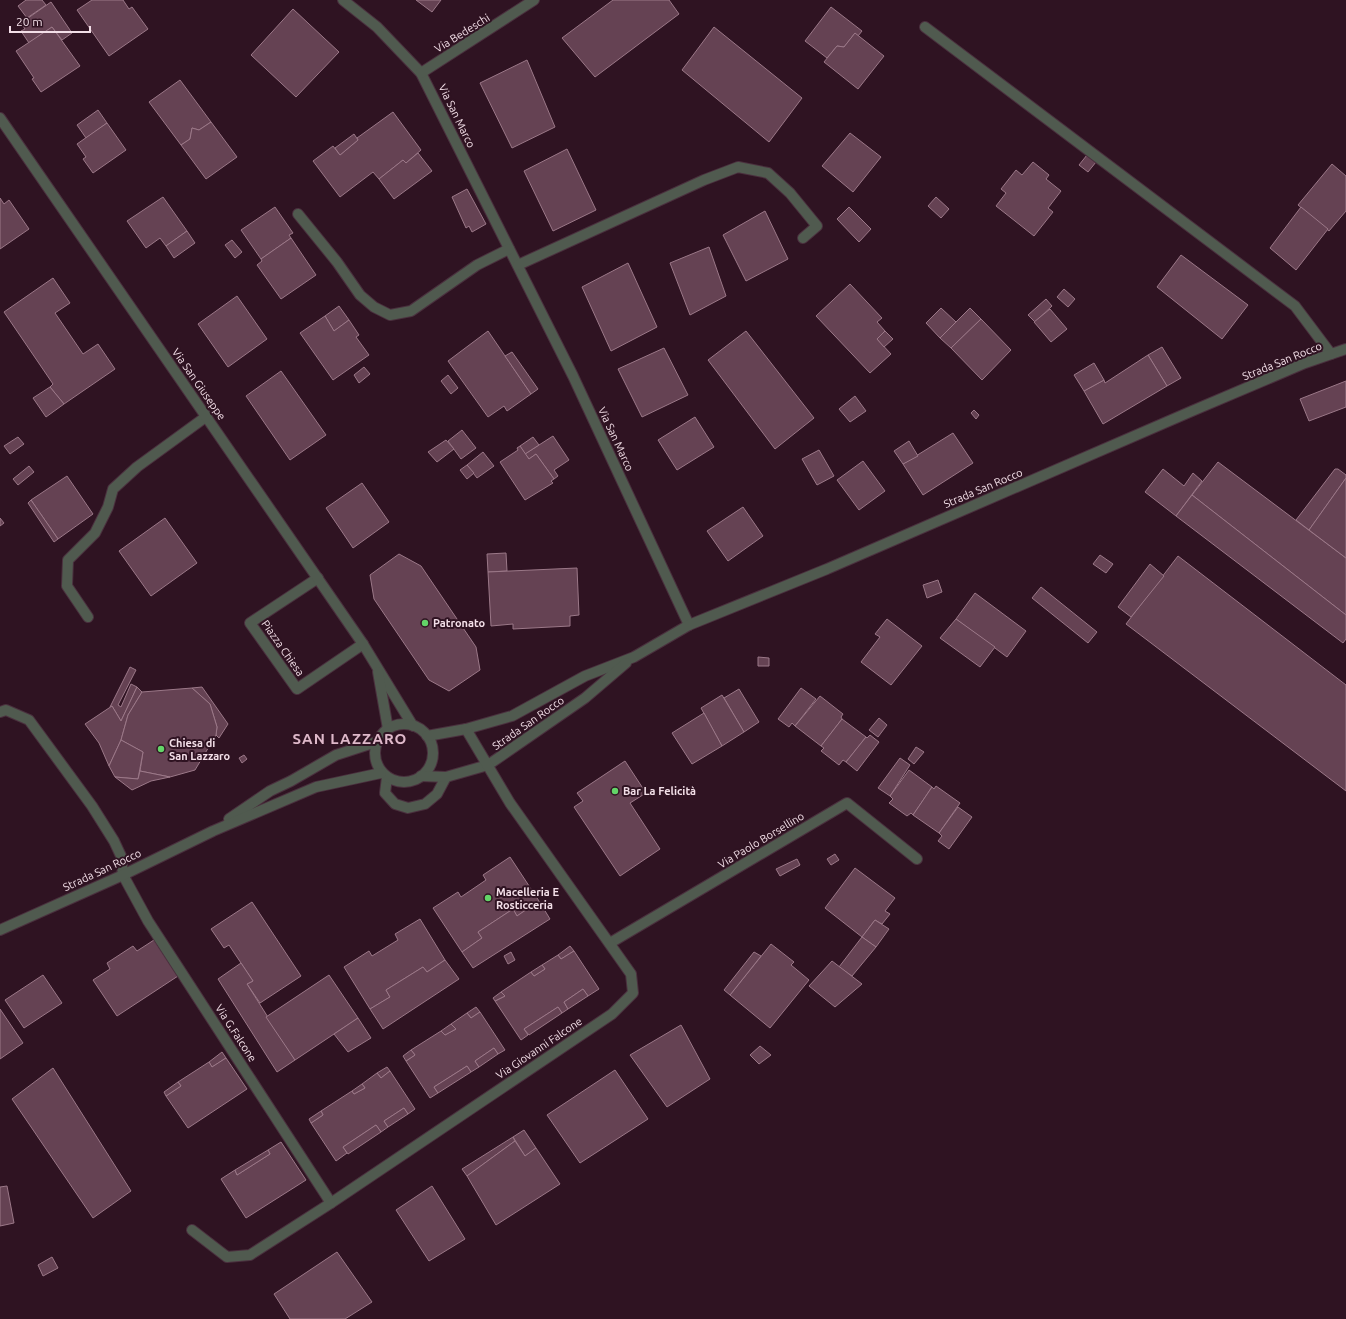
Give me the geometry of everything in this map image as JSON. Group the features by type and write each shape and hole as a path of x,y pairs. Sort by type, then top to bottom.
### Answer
{"street":[{"name":"Via San Marco","path":"343,0 377,27 421,73 573,376 689,625"},
{"name":"Via Bedeschi","path":"421,73 534,0"},
{"path":"925,27 1294,306 1331,354"},
{"name":"Via San Giuseppe","path":"0,118 363,644 413,726"},
{"path":"518,265 697,183 738,166 768,173 790,193 817,226 803,238"},
{"path":"298,214 337,262 360,295 374,308 390,315 411,311 477,265 509,249"},
{"name":"Strada San Rocco","path":"427,736 466,729 512,716 585,676 634,657 689,625 827,568 1192,410 1346,349"},
{"path":"88,617 67,586 68,560 95,533 108,507 113,489 136,467 207,416"},
{"name":"Piazza Chiesa","path":"318,578 250,623 297,689 363,644"},
{"name":"Strada San Rocco","path":"421,776 446,777 488,765 585,698 634,657"},
{"name":"Via San Giuseppe","path":"376,664 388,729"},
{"name":"Via G.Falcone","path":"0,712 6,710 29,720 92,806 114,841 121,856 123,874 148,921 331,1203"},
{"path":"384,775 395,782 404,783 421,776 432,762 433,753 427,736 413,726 404,724 388,729 376,742 375,758 384,775 385,793 395,804 408,808 425,804 437,794 446,777"},
{"name":"Via Giovanni Falcone","path":"192,1230 227,1257 250,1255 331,1203 612,1014 633,993 631,974 510,803 466,729"},
{"name":"Strada San Rocco","path":"213,831 270,791 291,781 336,755 376,742"},
{"name":"Strada San Rocco","path":"0,930 213,831 316,787 384,775"},
{"name":"Via Paolo Borsellino","path":"610,943 847,803 917,859"}],"building":[{"path":"26,0 42,0 46,5 27,18 18,6"},
{"path":"92,0 123,0 129,9 132,7 148,29 109,56 77,10"},
{"path":"416,0 441,0 432,12"},
{"path":"613,0 669,0 679,14 595,77 562,38"},
{"path":"51,2 72,33 62,40 52,27 29,43 21,31 25,29 21,23"},
{"path":"831,7 862,31 858,36 855,33 844,47 837,46 827,58 805,41"},
{"path":"293,9 339,52 296,97 251,55"},
{"path":"52,27 80,66 41,92 32,79 34,78 16,51"},
{"path":"714,27 802,98 769,142 682,70"},
{"path":"855,33 884,56 858,89 824,62 837,46 844,47"},
{"path":"527,60 555,127 512,148 480,83"},
{"path":"180,80 211,122 199,130 192,128 190,139 181,145 149,102"},
{"path":"98,110 107,123 86,138 77,125"},
{"path":"393,112 421,150 406,163 403,160 379,179 373,172 340,197 313,161 333,146 340,155 358,140 357,138"},
{"path":"211,122 237,157 206,179 181,145 190,139 192,128 199,130"},
{"path":"107,123 126,150 93,173 83,159 86,157 77,144"},
{"path":"850,133 881,157 853,192 822,166"},
{"path":"354,134 358,140 340,155 335,148"},
{"path":"567,149 596,210 553,231 524,171"},
{"path":"418,153 432,171 394,199 379,179 403,160 406,163"},
{"path":"1087,155 1096,162 1088,172 1079,165"},
{"path":"1033,162 1049,175 1046,179 1061,191 1048,208 1053,212 1034,236 996,206 1006,193 1001,189 1016,170 1022,175"},
{"path":"1332,164 1346,176 1346,211 1329,231 1298,205"},
{"path":"467,189 486,224 472,232 469,226 466,228 452,197"},
{"path":"163,197 187,231 166,246 160,238 146,248 127,221"},
{"path":"936,197 949,209 941,218 928,206"},
{"path":"0,198 4,204 9,200 29,229 0,249"},
{"path":"275,207 293,233 289,235 291,238 261,259 241,230"},
{"path":"849,207 871,229 859,242 837,219"},
{"path":"1301,207 1328,229 1296,270 1270,248"},
{"path":"765,211 788,259 746,281 723,235"},
{"path":"187,231 195,243 174,258 166,246"},
{"path":"291,238 316,275 281,299 257,265 262,261 261,259"},
{"path":"232,240 242,252 235,258 225,245"},
{"path":"709,247 726,296 690,315 670,263"},
{"path":"1181,255 1248,305 1222,339 1157,287"},
{"path":"628,263 657,327 611,351 582,287"},
{"path":"53,278 70,303 55,313 83,354 98,344 115,369 64,404 50,387 53,384 4,312"},
{"path":"850,284 882,318 877,322 885,331 877,339 891,354 870,373 816,316"},
{"path":"1064,289 1075,299 1068,307 1057,297"},
{"path":"237,296 267,339 228,367 198,324"},
{"path":"1046,299 1052,306 1035,322 1028,315"},
{"path":"339,306 349,320 334,331 325,316"},
{"path":"941,308 956,322 940,338 926,323"},
{"path":"970,308 981,319 951,348 940,338"},
{"path":"1050,309 1067,329 1051,342 1034,322"},
{"path":"325,316 334,331 349,320 359,335 356,337 369,355 333,380 300,333"},
{"path":"981,319 1011,350 982,380 951,348"},
{"path":"488,331 531,394 507,411 504,406 488,417 448,361"},
{"path":"746,331 814,418 775,449 708,360"},
{"path":"885,331 893,339 884,347 877,339"},
{"path":"1162,347 1181,378 1167,386 1148,355"},
{"path":"664,348 688,395 642,417 618,369"},
{"path":"512,352 538,389 531,394 505,356"},
{"path":"1148,355 1167,386 1103,424 1084,391 1104,380 1105,383"},
{"path":"1094,363 1104,380 1084,391 1074,375"},
{"path":"364,367 370,374 359,383 354,375"},
{"path":"281,371 326,435 290,460 246,396"},
{"path":"448,375 458,388 451,394 441,381"},
{"path":"1346,381 1346,407 1309,421 1300,399"},
{"path":"50,387 64,404 46,417 33,398"},
{"path":"855,396 866,411 850,422 839,409"},
{"path":"974,410 979,415 976,419 971,413"},
{"path":"695,417 714,447 677,470 658,440"},
{"path":"462,430 476,448 461,459 448,441"},
{"path":"953,433 973,463 923,495 903,464"},
{"path":"553,436 569,460 554,470 558,476 554,479 536,454 529,459 525,454"},
{"path":"18,437 24,444 10,454 4,446"},
{"path":"533,437 539,445 525,454 520,446"},
{"path":"446,440 454,449 437,462 428,452"},
{"path":"909,441 918,456 903,464 894,451"},
{"path":"520,446 529,459 536,454 554,479 551,481 553,483 525,500 500,462 518,450 517,448"},
{"path":"819,450 834,476 817,485 802,459"},
{"path":"483,452 494,466 477,478 467,465"},
{"path":"863,461 885,491 859,510 837,480"},
{"path":"1218,462 1346,558 1346,615 1192,495"},
{"path":"467,465 474,473 467,479 460,470"},
{"path":"29,466 34,472 18,485 13,479"},
{"path":"1163,469 1184,486 1193,473 1202,481 1176,516 1145,492"},
{"path":"1335,469 1338,469 1346,475 1346,478 1309,530 1296,520"},
{"path":"67,476 93,514 58,539 31,500"},
{"path":"1346,478 1346,558 1309,530"},
{"path":"362,483 389,522 353,548 326,508"},
{"path":"1192,495 1346,615 1346,639 1343,643 1176,516"},
{"path":"31,500 58,539 54,542 28,503"},
{"path":"743,507 763,536 728,561 707,531"},
{"path":"0,518 4,523 0,526"},
{"path":"165,518 197,563 151,596 119,551"},
{"path":"506,553 507,571 488,572 487,554"},
{"name":"Patronato","path":"399,554 421,566 476,647 480,670 449,691 429,680 374,599 370,575"},
{"path":"1100,555 1113,564 1106,573 1093,564"},
{"path":"1178,556 1346,685 1346,791 1126,624"},
{"path":"1150,564 1164,576 1131,617 1118,607"},
{"path":"577,568 579,615 570,616 570,626 513,629 513,624 491,626 488,572"},
{"path":"938,580 942,592 927,598 923,585"},
{"path":"1041,587 1097,632 1088,643 1032,598"},
{"path":"975,593 1026,631 1007,657 956,619"},
{"path":"887,619 922,646 891,685 861,662 880,637 875,634"},
{"path":"956,619 995,647 980,667 940,638"},
{"path":"758,657 769,658 769,666 758,666"},
{"path":"130,667 136,670 118,705 121,707 131,684 137,687 121,721 112,706 110,707"},
{"path":"137,687 142,692 128,715 121,740 109,766 99,743 85,724 112,706 121,721"},
{"path":"202,687 228,724 219,738 216,735 217,727 210,704 192,688"},
{"path":"192,688 210,704 217,727 216,735 195,770 170,777 140,771 143,752 121,740 128,715 142,692"},
{"path":"801,688 816,699 795,726 792,723 789,727 778,719"},
{"path":"739,689 759,722 744,732 724,698"},
{"path":"722,695 744,732 722,746 701,708"},
{"path":"820,696 843,714 841,717 842,719 821,746 795,726"},
{"path":"704,713 722,746 692,764 672,733"},
{"path":"879,718 887,725 878,737 869,730"},
{"path":"842,719 866,737 846,762 843,760 839,765 821,751 824,748 821,746"},
{"path":"870,735 879,742 857,771 846,762 866,737 867,738"},
{"path":"121,740 143,752 138,779 115,777 109,766"},
{"path":"916,747 924,752 914,764 908,759"},
{"path":"244,755 247,759 242,763 239,758"},
{"path":"900,758 910,765 890,796 878,788"},
{"path":"625,761 646,793 630,803 660,849 620,876 574,807 583,801 577,793"},
{"path":"909,770 932,787 913,815 911,813 907,816 889,803 893,799 890,796"},
{"path":"140,771 170,777 151,781 132,790 115,777 138,779"},
{"path":"936,786 960,803 939,833 913,815 932,787 934,789"},
{"path":"958,807 972,817 949,849 938,841 942,836 939,833"},
{"path":"835,854 839,860 831,865 827,859"},
{"path":"510,857 539,901 517,916 513,909 478,932 482,938 462,952 433,908 458,892 461,897 486,880 483,875"},
{"path":"797,859 800,865 780,876 776,869"},
{"path":"855,868 895,898 885,911 890,914 882,924 875,920 862,937 825,908"},
{"path":"539,901 550,919 473,968 462,952 482,938 478,932 513,909 517,916"},
{"path":"252,902 301,976 260,1003 247,984 253,981 229,945 224,948 211,929"},
{"path":"420,919 445,960 427,972 423,967 386,990 390,997 370,1009 344,967 369,951 372,956 398,940 395,934"},
{"path":"875,920 889,929 876,947 862,937"},
{"path":"862,937 876,947 852,976 839,967"},
{"path":"154,940 178,976 117,1016 93,980 110,969 107,963 133,946 137,951"},
{"path":"771,944 794,962 791,965 809,980 770,1028 730,995"},
{"path":"570,946 574,951 561,959 558,955"},
{"path":"574,951 599,989 588,996 583,989 564,1002 568,1009 562,1013 558,1007 524,1029 528,1035 521,1040 495,1001 505,996 501,992 531,972 534,976 545,969 542,965 558,955 561,959"},
{"path":"511,952 515,960 508,964 504,956"},
{"path":"754,952 761,956 730,995 724,990"},
{"path":"445,960 459,979 383,1029 370,1009 390,997 386,990 423,967 427,972"},
{"path":"832,961 862,984 835,1007 809,986"},
{"path":"241,963 253,981 247,984 295,1060 277,1072 218,979"},
{"path":"542,965 545,969 534,976 531,972"},
{"path":"43,975 62,1003 24,1028 5,1000"},
{"path":"329,975 358,1018 295,1060 266,1017"},
{"path":"583,989 588,996 568,1009 564,1002"},
{"path":"501,992 505,996 495,1001 493,998"},
{"path":"476,1007 480,1012 471,1018 467,1013"},
{"path":"558,1007 562,1013 529,1035 524,1029"},
{"path":"0,1009 23,1043 0,1059"},
{"path":"480,1012 505,1050 498,1054 494,1048 475,1061 479,1067 471,1072 467,1066 434,1087 438,1093 430,1098 406,1061 415,1055 411,1050 441,1031 445,1035 456,1029 451,1024 467,1013 471,1018"},
{"path":"358,1018 371,1038 348,1052 334,1034"},
{"path":"451,1024 456,1029 445,1035 441,1031"},
{"path":"681,1025 710,1079 667,1107 630,1055"},
{"path":"760,1046 771,1055 759,1064 750,1055"},
{"path":"494,1048 498,1054 479,1067 475,1061"},
{"path":"411,1050 415,1055 406,1061 403,1056"},
{"path":"222,1052 226,1058 212,1067 209,1062"},
{"path":"226,1058 247,1089 188,1128 166,1096 181,1086 178,1082 209,1062 212,1067"},
{"path":"467,1066 471,1072 438,1093 434,1087"},
{"path":"387,1067 390,1071 381,1078 377,1073"},
{"path":"53,1068 131,1191 93,1218 12,1099"},
{"path":"615,1070 648,1119 580,1163 547,1115"},
{"path":"390,1071 415,1109 408,1114 404,1108 384,1121 388,1127 381,1132 376,1125 343,1147 347,1153 336,1161 311,1123 323,1115 321,1111 352,1091 354,1094 365,1088 362,1084 377,1073 381,1078"},
{"path":"178,1082 181,1086 166,1096 164,1092"},
{"path":"362,1084 365,1088 354,1094 352,1091"},
{"path":"404,1108 408,1114 388,1127 384,1121"},
{"path":"321,1111 323,1115 311,1123 309,1119"},
{"path":"376,1125 381,1132 348,1154 343,1147"},
{"path":"524,1130 536,1148 525,1156 513,1137"},
{"path":"513,1137 515,1141 467,1176 462,1169"},
{"path":"515,1141 525,1156 536,1148 560,1184 496,1225 467,1176"},
{"path":"281,1142 306,1180 246,1218 221,1179 235,1170 237,1175 270,1154 268,1150"},
{"path":"268,1150 270,1154 237,1175 235,1170"},
{"path":"7,1186 14,1223 0,1226 0,1187"},
{"path":"432,1186 465,1239 429,1261 396,1210"},
{"path":"337,1252 372,1302 345,1319 290,1319 274,1294"},
{"path":"52,1257 58,1268 43,1276 38,1265"}],"place":[{"name":"Patronato","path":"425,623"},
{"name":"Chiesa di San Lazzaro","path":"161,749"},
{"name":"Bar La Felicità","path":"615,791"},
{"name":"Macelleria E Rosticceria","path":"488,898"}],"district":[{"name":"SAN LAZZARO","path":"350,739"}]}
